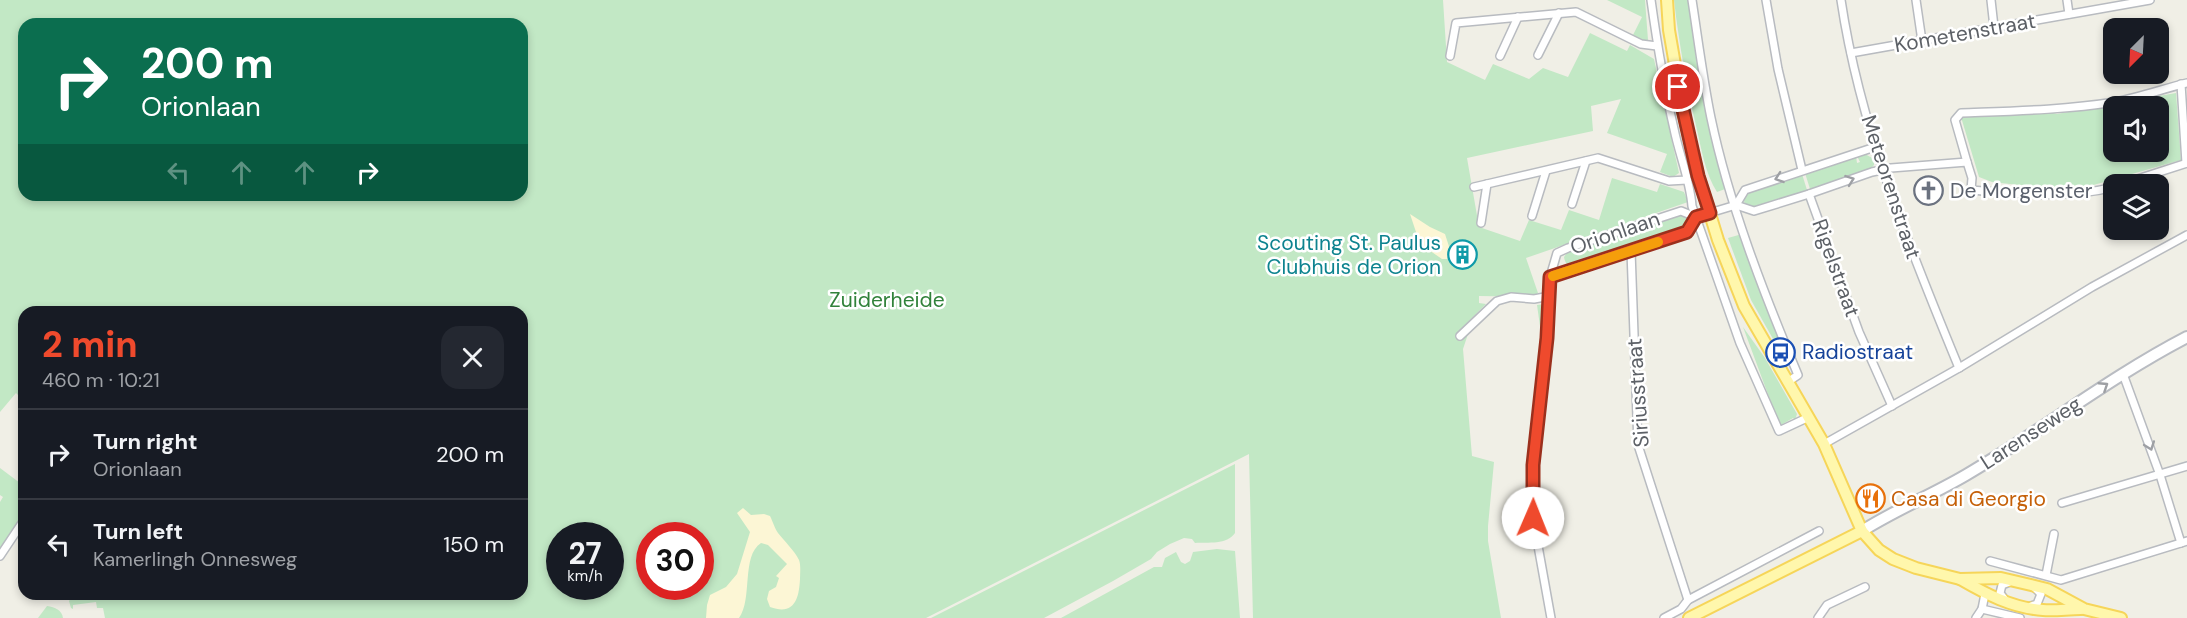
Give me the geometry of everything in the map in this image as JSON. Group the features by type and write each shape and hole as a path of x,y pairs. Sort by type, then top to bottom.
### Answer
{"main road":[{"path":"1661,0 1698,176 1744,306 1824,444 1862,531 1875,547 1893,559 1916,568 1960,579 1990,578 2015,581 2056,594 2084,609 2121,618"},
{"path":"1667,0 1669,30"},
{"path":"1689,618 1862,531"},
{"path":"1960,579 1985,594 2052,614 2084,609"}],"street":[{"path":"1651,0 1669,109 1696,217 1740,343 1779,431 1809,417"},
{"path":"1692,0 1712,120 1736,205 1766,294 1798,375 1789,381"},
{"path":"1766,0 1778,69 1802,170"},
{"name":"Meteorenstraat","path":"1841,0 1851,53 1875,147 1914,261 1959,368"},
{"path":"1916,0 1922,40"},
{"path":"1991,0 1994,27"},
{"path":"2067,0 2070,14"},
{"name":"Kometenstraat","path":"1851,53 2150,0"},
{"path":"1450,56 1456,23 1576,12 1641,44 1658,46"},
{"path":"1538,55 1559,13"},
{"path":"1500,56 1518,17"},
{"path":"2103,189 2076,194 2017,194 1971,190 1972,178 1955,120 1961,113 2052,109 2115,102 2184,84 2187,163 2153,174"},
{"name":"Orionlaan","path":"1736,205 1745,190 1875,147"},
{"path":"1474,187 1598,158 1670,181 1687,180"},
{"path":"1572,204 1586,161"},
{"name":"Orionlaan","path":"1551,618 1533,518 1533,465 1547,338 1550,277 1557,253 1681,211 1696,217 1736,205 1754,211 1883,170 1967,162"},
{"path":"1532,216 1546,171"},
{"path":"1481,223 1487,184"},
{"name":"Rigelstraat","path":"1809,194 1859,333 1892,406"},
{"name":"Orionlaan","path":"1550,277 1687,232 1696,217"},
{"path":"1824,444 1959,368 2092,286 2187,235"},
{"name":"Siriusstraat","path":"1631,251 1638,445 1688,600"},
{"path":"1460,336 1497,301 1505,298 1534,299 1550,296"},
{"name":"Larenseweg","path":"1862,531 1965,476 2123,374 2187,337"},
{"path":"1990,561 2061,580 2184,542 2123,374"},
{"path":"2062,503 2187,466"},
{"path":"0,556 18,529"},
{"path":"1664,618 1681,609 1688,600 1819,531"},
{"path":"2046,575 2054,534"},
{"path":"2056,594 2061,580"},
{"path":"2007,602 2000,593 2002,585 2015,581"},
{"path":"2028,607 2037,604 2041,594 2031,585"},
{"path":"1818,618 1827,605 1865,587"},
{"path":"1976,618 1982,609 1985,594"},
{"path":"1982,609 2020,618"}],"green space":[{"name":"Zuiderheide","path":"0,0 1443,0 1447,62 1485,80 1493,64 1529,79 1543,68 1568,77 1590,33 1627,51 1630,45 1654,59 1679,173 1673,177 1660,172 1667,154 1607,133 1621,99 1591,106 1593,131 1467,158 1479,227 1520,241 1529,220 1561,230 1569,210 1599,220 1612,178 1657,192 1660,184 1684,192 1688,202 1526,258 1538,293 1534,297 1479,296 1479,303 1486,304 1460,330 1462,338 1468,334 1463,349 1472,456 1494,462 1488,541 1501,618 1253,618 1249,454 926,618 105,618 103,608 97,608 96,602 73,605 73,609 69,601 528,600 528,306 18,306 18,395 16,393 0,412"},
{"path":"1607,0 1645,0 1648,40 1644,41 1633,35 1642,17"},
{"path":"1674,0 1688,0 1697,65 1728,188 1717,192 1702,154 1693,114"},
{"path":"2176,93 2181,160 2132,174 2103,174 2103,182 2090,186 2044,188 1992,182 1979,177 1961,117 2046,111 2057,114 2103,106 2103,162 2169,162 2169,96 2159,96"},
{"path":"1865,154 1874,159 1874,165 1869,170 1810,189 1805,173 1856,156 1857,163 1860,162 1857,156"},
{"path":"1802,174 1807,190 1753,208 1745,205 1743,197 1748,192"},
{"path":"1681,214 1689,218 1690,225 1685,230 1575,266 1565,261 1564,257 1569,250"},
{"path":"1742,234 1785,350 1781,353 1751,300 1728,238"},
{"path":"1544,304 1544,334 1541,333 1537,305"},
{"path":"1743,327 1765,358 1797,414 1795,420 1793,418 1779,424"},
{"path":"1235,464 1235,533 1232,537 1217,542 1195,543 1192,539 1184,538 1170,544 1151,559 1044,618 931,618"},
{"path":"0,468 18,482 18,526 0,554 0,502 3,497 0,495"},
{"path":"1217,549 1235,551 1240,618 1061,618 1154,567 1162,567 1165,558 1176,552 1181,562 1185,564 1190,561 1193,552"},
{"path":"47,606 58,609 63,618 38,618"}],"sand":[{"path":"1410,214 1445,234 1453,259 1442,259 1420,244"},
{"path":"743,508 751,515 770,516 778,533 800,562 797,599 794,604 785,609 770,607 767,599 769,591 776,587 779,578 776,576 787,564 768,545 761,543 751,558 746,600 739,618 706,618 708,600 714,600 714,593 726,587 737,574 750,532 737,513"}],"slow traffic":[{"path":"1553,276 1658,242"}],"place":[{"name":"De Morgenster","path":"1929,191"},
{"name":"Scouting St. Paulus Clubhuis de Orion","path":"1462,255"},
{"name":"Radiostraat","path":"1781,352"},
{"name":"Casa di Georgio","path":"1870,499"}],"route":[{"path":"1533,518 1533,465 1550,310 1550,277 1687,232 1696,217 1710,213 1698,176 1678,87"}]}
